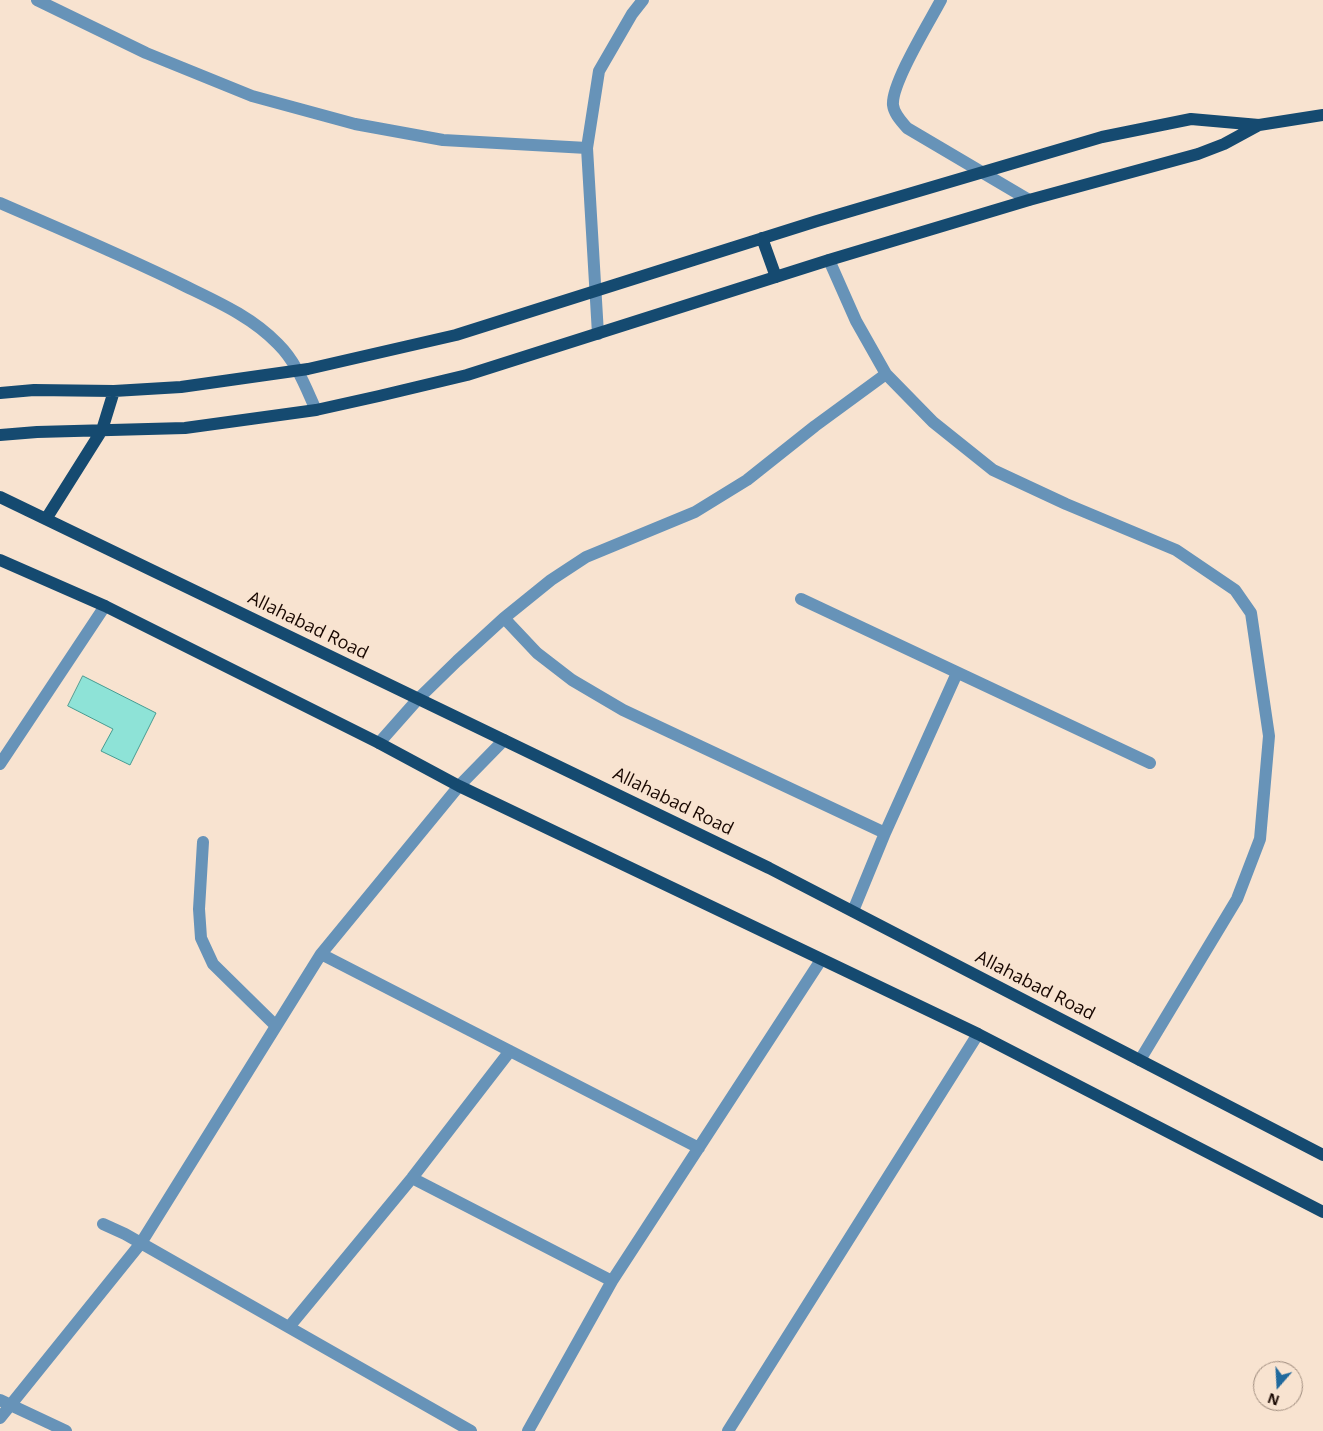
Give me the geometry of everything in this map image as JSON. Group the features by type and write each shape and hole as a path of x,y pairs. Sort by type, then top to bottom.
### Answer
{"main road":[{"path":"0,394 34,390 114,391 181,387 299,370 456,335 762,238 1102,138 1191,119 1258,125 1323,115"},
{"path":"0,435 36,432 185,428 316,410 467,375 829,260 1029,200 1198,154 1224,144 1258,125"},
{"path":"762,238 776,277"},
{"path":"46,519 102,430 114,391"},
{"name":"Allahabad Road","path":"0,497 769,868 1323,1155"},
{"path":"0,560 106,606 379,743 458,786 978,1034 1323,1212"}],"street":[{"path":"37,0 146,53 252,96 346,122 443,140 588,148"},
{"path":"598,334 588,148 599,71 632,14 643,0"},
{"path":"941,0 898,83 893,105 899,118 908,128 1029,200"},
{"path":"0,203 148,267 229,307 258,326 279,345 299,370 316,410"},
{"path":"829,260 856,321 886,374 933,422 994,470 1066,504 1176,550 1235,590 1251,613 1269,736 1260,839 1237,899 1140,1060"},
{"path":"379,743 418,699 504,618 551,580 586,557 695,512 747,480 815,426 886,374"},
{"path":"802,599 1150,763"},
{"path":"0,764 106,606"},
{"path":"504,618 537,653 572,680 624,710 885,832"},
{"path":"853,912 885,832 957,673"},
{"path":"0,1418 5,1403 141,1243 321,954 458,786 504,740"},
{"path":"203,842 199,909 201,938 212,964 276,1026"},
{"path":"321,954 699,1148"},
{"path":"528,1431 612,1281 821,960"},
{"path":"728,1431 978,1034"},
{"path":"289,1327 412,1178 510,1051"},
{"path":"412,1178 612,1281"},
{"path":"103,1224 141,1243 471,1431"},
{"path":"5,1403 66,1431"}],"building":[{"path":"83,676 156,713 130,765 101,751 113,729 68,706"}]}
